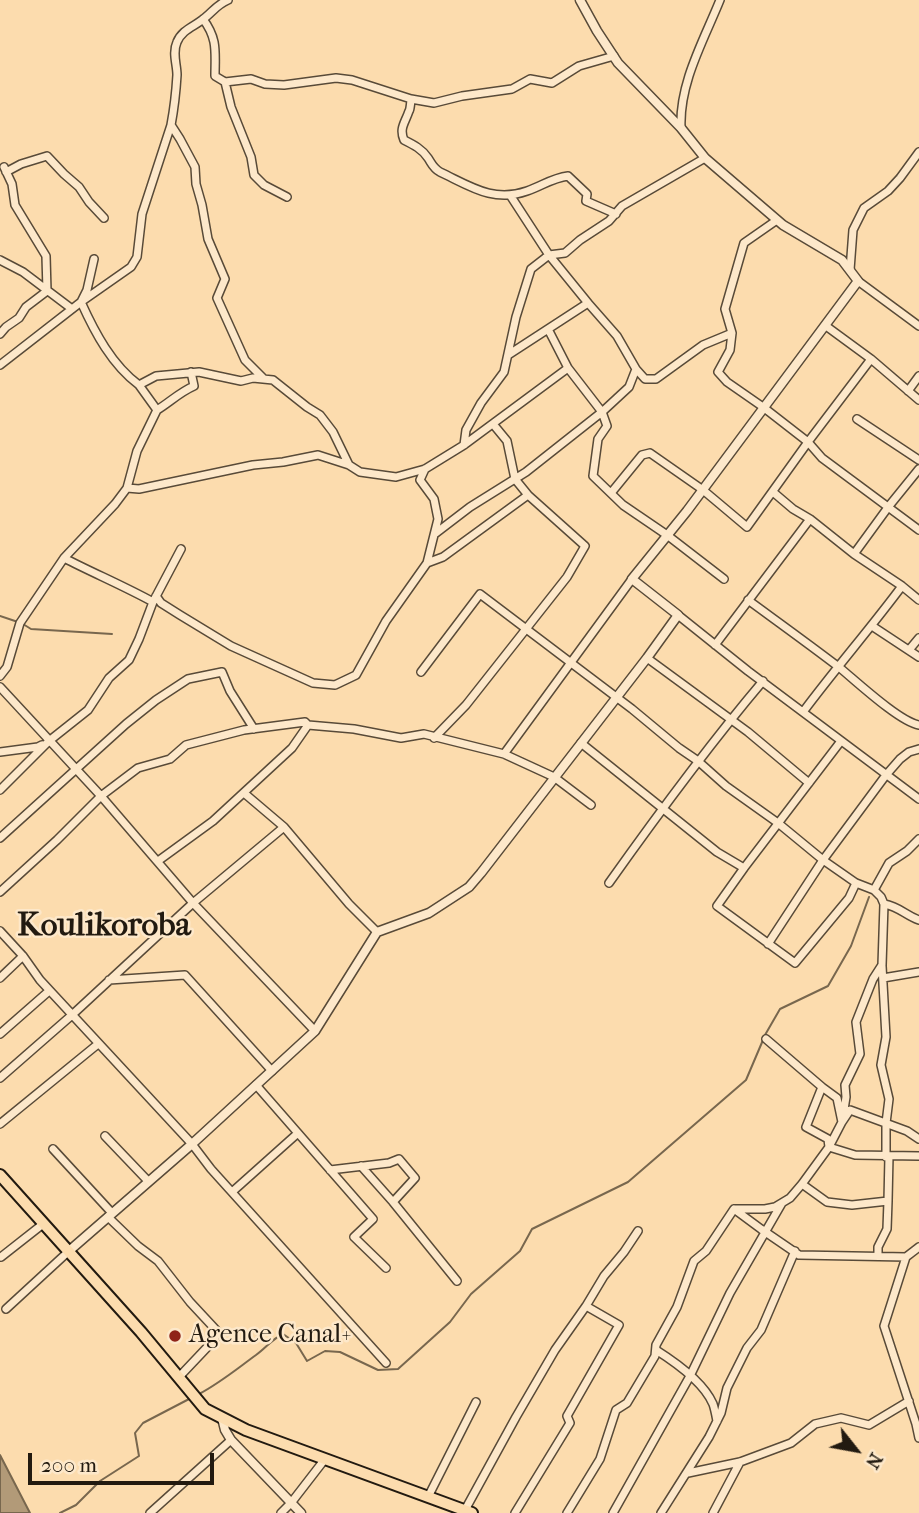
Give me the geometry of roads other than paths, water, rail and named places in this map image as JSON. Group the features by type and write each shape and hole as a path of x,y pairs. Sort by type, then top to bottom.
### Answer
{"main road":[{"path":"0,1175 141,1332 205,1409 246,1430 468,1512"}],"street":[{"path":"1,361 131,267 137,257 142,214 171,125 176,94 177,72 174,56 177,42 185,30 203,19 220,2 228,0"},
{"path":"580,0 618,63 681,128 705,158 778,220 842,260 858,281 919,326"},
{"path":"681,128 680,111 688,79 720,0"},
{"path":"203,19 215,44 215,76 225,82 251,79 265,84 284,85 336,78 434,103 512,89 530,79 552,83 579,66 614,56"},
{"path":"225,82 251,157 254,175 264,185 287,197"},
{"path":"411,99 401,133 404,141 418,147 433,168 440,172 484,193 504,196 536,188 557,177 568,176 587,194 586,201 615,214"},
{"path":"171,125 195,167 208,239 225,279 217,298 245,360 264,380"},
{"path":"850,270 853,230 864,208 888,191 919,152"},
{"path":"47,291 46,256 15,205 12,184 5,169 47,156 79,187 104,218"},
{"path":"464,445 466,430 481,403 504,372 516,317 531,269 549,256 565,253 609,221 622,206 705,158"},
{"path":"510,195 549,256 617,336 645,379 656,379 703,345 732,333"},
{"path":"778,220 744,243 725,309 732,333 730,350 718,372 727,382 808,442 822,457 919,530"},
{"path":"81,302 87,290 93,258"},
{"path":"0,260 23,272 72,309"},
{"path":"504,754 570,661 858,281"},
{"path":"0,334 19,318 26,307 47,291"},
{"path":"81,302 92,326 125,375 139,385 157,410"},
{"path":"508,355 588,303"},
{"path":"826,326 871,359 919,400"},
{"path":"548,328 568,368 602,412 607,426 598,439 593,476 623,505 724,579"},
{"path":"611,493 642,455 650,453 702,490 747,527 871,359"},
{"path":"127,488 139,489 253,465 318,455 349,465 360,472 396,477 425,469 464,445 568,368"},
{"path":"435,533 550,454 602,412 629,387 636,369"},
{"path":"139,385 156,376 191,372 241,381 273,380 320,415 333,432 349,465"},
{"path":"0,676 7,667 20,623 64,558 127,488 137,451 157,410 182,391 194,386 191,372"},
{"path":"908,391 919,376"},
{"path":"857,419 919,460"},
{"path":"434,738 466,705 567,578 585,546 528,495 515,479 507,442 493,424"},
{"path":"64,558 154,599 231,646 313,683 335,685 356,675 386,621 427,563 438,519 434,499 420,480 425,469"},
{"path":"854,554 888,506 919,469"},
{"path":"773,492 919,600"},
{"path":"427,563 443,557 528,495"},
{"path":"715,645 810,519"},
{"path":"0,790 49,741 88,710 109,678 128,660 154,599 181,549"},
{"path":"632,579 919,799"},
{"path":"803,712 902,586"},
{"path":"421,672 480,594 632,709 726,786 778,823 823,860 856,883 874,890 881,897 884,904 882,965 886,1037 881,1065 889,1099 886,1123 887,1228 878,1247 878,1256"},
{"path":"748,600 900,716 919,725"},
{"path":"6,1309 315,1031 377,932 429,913 469,887 678,615"},
{"path":"872,626 919,657"},
{"path":"909,650 919,638"},
{"path":"647,658 748,732 809,783"},
{"path":"0,838 126,724 187,679 222,672 230,691 254,729"},
{"path":"609,883 730,719 763,681"},
{"path":"0,687 101,796 193,903 315,1031"},
{"path":"0,892 101,796 138,768 170,759 186,745 244,730 305,722 308,725 354,729 401,738 424,734 504,754 554,778 591,806"},
{"path":"158,861 213,821 244,793 292,748 308,725"},
{"path":"0,752 38,747 49,741"},
{"path":"841,741 717,905 795,963 849,898 856,883"},
{"path":"768,944 823,860 886,775 909,752 919,750 919,742"},
{"path":"581,743 717,852 744,868"},
{"path":"244,793 284,827 349,904 377,932"},
{"path":"0,1078 193,903 284,827"},
{"path":"874,890 889,863 919,839"},
{"path":"884,904 896,906 919,920"},
{"path":"0,932 23,956 49,991 192,1144 386,1363"},
{"path":"0,978 23,956"},
{"path":"842,1122 845,1085 860,1054 856,1022 873,979 882,965"},
{"path":"883,978 919,972"},
{"path":"109,980 185,975 272,1071"},
{"path":"0,1034 49,991"},
{"path":"766,1040 837,1098 842,1122"},
{"path":"0,1124 98,1044"},
{"path":"256,1085 373,1219 354,1237 386,1268"},
{"path":"822,1087 806,1128 828,1139 829,1147"},
{"path":"734,1209 775,1208 790,1198 829,1147 850,1110 907,1131 919,1139"},
{"path":"232,1192 298,1133"},
{"path":"105,1136 148,1181"},
{"path":"829,1147 855,1155 919,1156"},
{"path":"53,1149 126,1235 158,1261 217,1331 215,1339 179,1377"},
{"path":"330,1170 389,1163 399,1159 415,1178 393,1202"},
{"path":"360,1166 457,1281"},
{"path":"802,1184 827,1202 852,1205 888,1201"},
{"path":"613,1513 690,1376 730,1293 783,1202"},
{"path":"734,1209 799,1255 906,1257"},
{"path":"567,1513 600,1459 616,1410 627,1403 655,1356 656,1345 677,1307 694,1261 706,1251 734,1209"},
{"path":"1,1257 43,1224"},
{"path":"468,1512 522,1406 555,1350 604,1276 638,1231"},
{"path":"919,1247 906,1257 884,1326 919,1438"},
{"path":"661,1513 717,1422 727,1388 747,1348 761,1330 795,1251"},
{"path":"515,1513 570,1423 567,1416 620,1325 586,1306"},
{"path":"656,1350 672,1360 708,1395 714,1406 717,1422"},
{"path":"688,1473 740,1462 790,1443 815,1424 841,1418 869,1426 909,1401"},
{"path":"428,1497 476,1402"},
{"path":"222,1418 231,1440 302,1513"},
{"path":"150,1513 231,1440"},
{"path":"281,1513 292,1503 325,1459"},
{"path":"713,1513 740,1462"}],"waterway":[{"path":"0,616 18,622"},
{"path":"23,624 31,629 112,634"},
{"path":"765,1035 780,1009 828,986 851,946 869,897"},
{"path":"199,1394 283,1334 296,1343 307,1361 325,1351 340,1352 378,1370 398,1369 450,1322 471,1294 520,1251 532,1229 628,1182 746,1080 763,1040"},
{"path":"60,1513 76,1505 100,1481 139,1456 135,1433 143,1423 191,1398"}],"place":[{"name":"Agence Canal+","path":"175,1336"}],"district":[{"name":"Koulikoroba","path":"104,927"}]}
